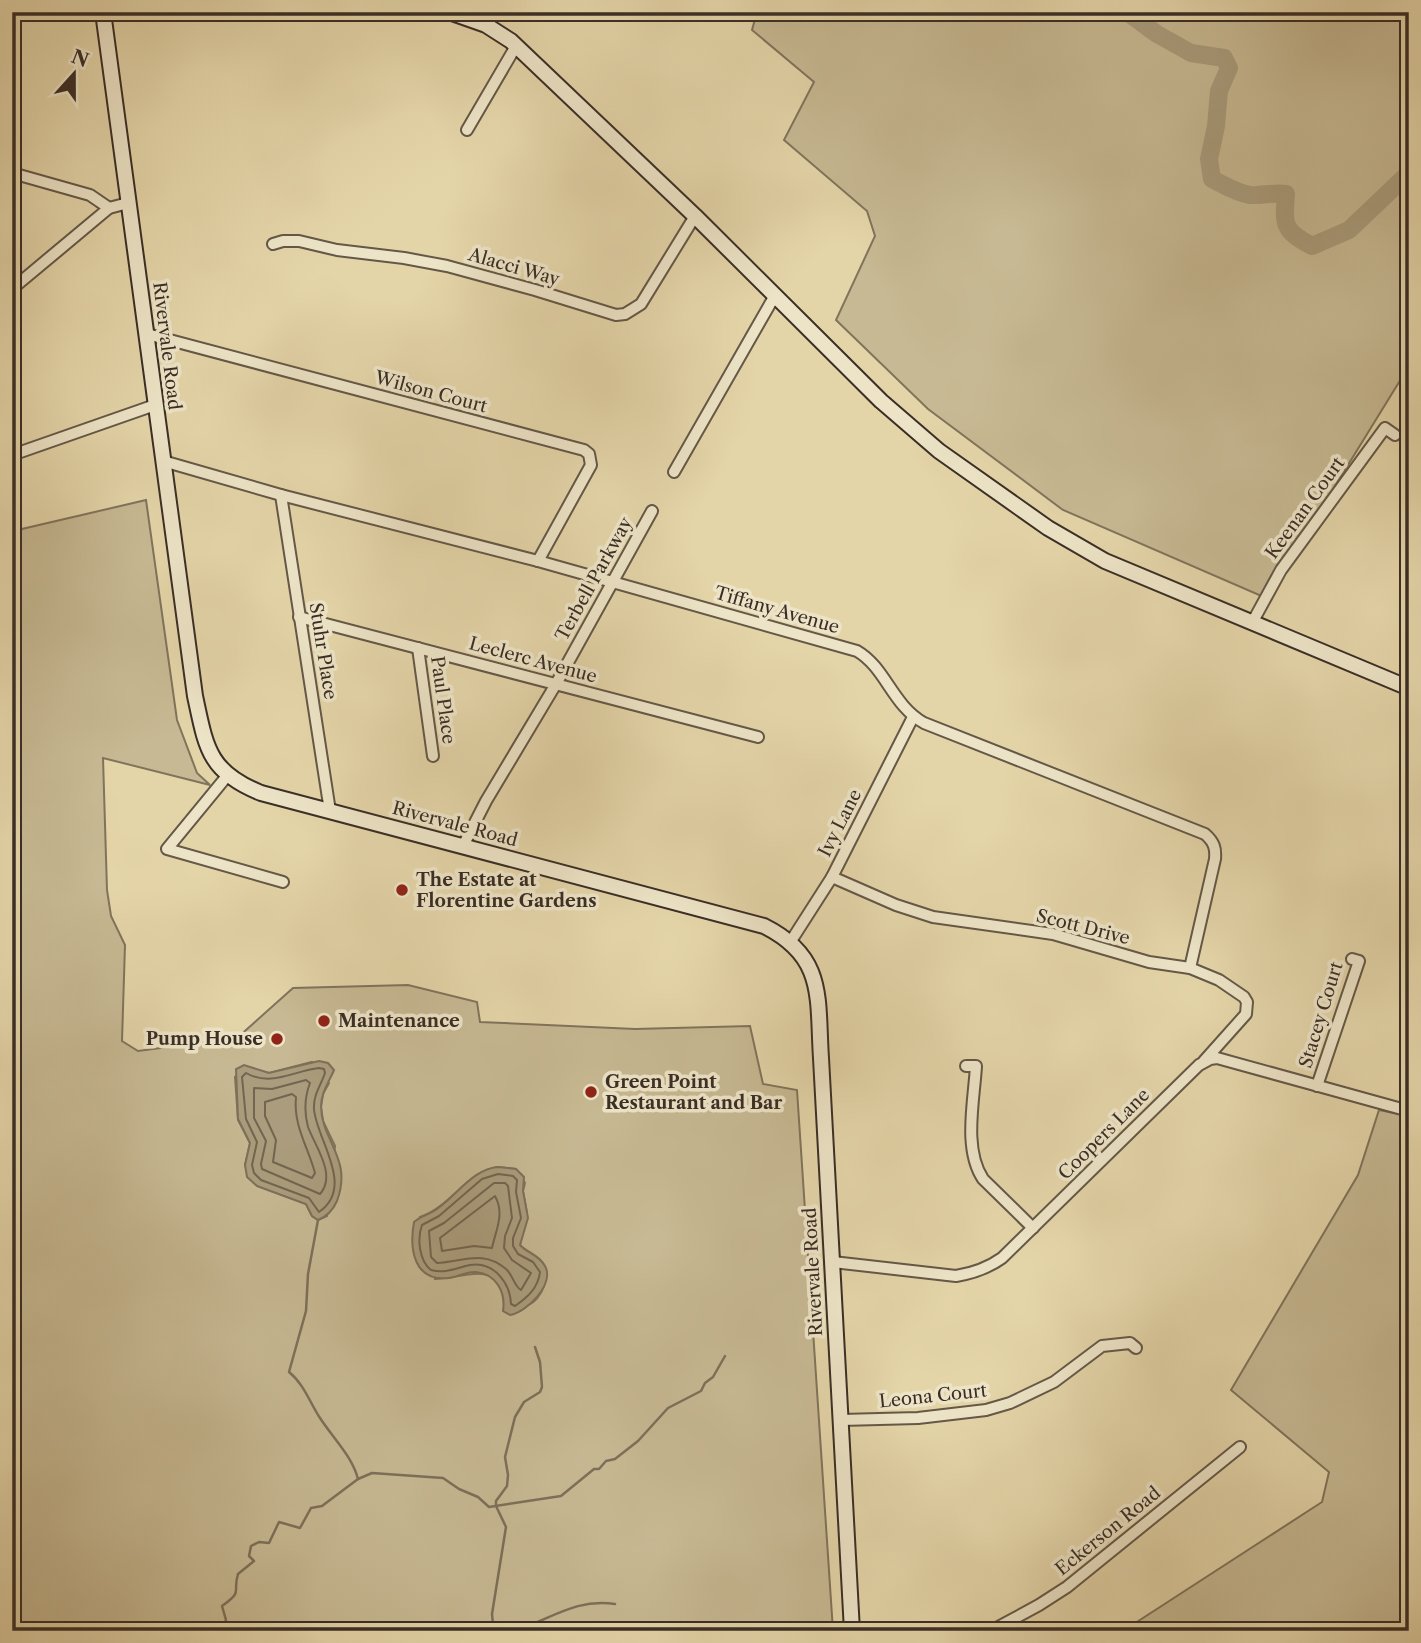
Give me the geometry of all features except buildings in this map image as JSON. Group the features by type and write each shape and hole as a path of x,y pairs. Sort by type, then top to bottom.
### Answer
{"street":[{"name":"Rivervale Road","path":"103,12 195,696 209,750 227,776 261,793 752,923 791,941 807,962 816,983 852,1631"},
{"path":"449,12 490,18 695,216 774,297 915,430 1048,528 1105,561 1409,688"},
{"path":"467,130 516,46"},
{"path":"12,173 90,195 109,208"},
{"path":"12,289 109,208 128,203"},
{"name":"Alacci Way","path":"273,244 299,241 337,250 447,266 616,315 625,314 641,304 695,216"},
{"path":"674,472 774,297"},
{"name":"Wilson Court","path":"147,334 584,450 589,454 591,465 538,561"},
{"path":"12,455 155,405"},
{"name":"Keenan Court","path":"1252,623 1281,570 1385,428 1395,435"},
{"name":"Tiffany Avenue","path":"163,461 281,495 538,561 857,651 870,661 913,717 1205,834 1211,839 1216,852 1190,968"},
{"name":"Stuhr Place","path":"281,495 330,811"},
{"name":"Terbell Parkway","path":"463,846 485,801 556,684 652,511"},
{"name":"Leclerc Avenue","path":"299,617 758,737"},
{"name":"Paul Place","path":"418,648 433,756"},
{"name":"Ivy Lane","path":"791,941 832,877 913,717"},
{"path":"227,776 167,849 283,882"},
{"name":"Scott Drive","path":"832,877 924,915 1053,934 1149,962 1190,968 1219,980 1244,997 1247,1002 1246,1014 1204,1061"},
{"name":"Stacey Court","path":"1317,1086 1359,961 1352,959"},
{"path":"1204,1061 1217,1059 1409,1111"},
{"name":"Coopers Lane","path":"832,1262 944,1275 970,1274 981,1270 1003,1258 1204,1061"},
{"path":"966,1066 976,1066 972,1148 977,1170 1033,1228"},
{"name":"Leona Court","path":"841,1420 918,1418 986,1410 1010,1403 1054,1382 1102,1346 1130,1343 1136,1348"},
{"name":"Eckerson Road","path":"990,1631 1030,1611 1067,1587 1240,1447"}],"shaded area":[{"path":"757,12 1409,12 1409,366 1266,598 1063,510 928,409 836,320 875,236 867,211 784,140 814,82 752,30"},
{"path":"146,500 177,720 197,773 210,785 103,758 107,890 111,916 125,945 122,1041 138,1051 237,1038 293,988 408,985 477,1002 480,1022 635,1029 750,1026 763,1084 797,1090 833,1631 12,1631 12,541 22,529","holes":["312,1062 329,1083 323,1094 321,1107 323,1121 335,1146 327,1216 318,1220 312,1216 306,1204 257,1186 245,1165 250,1143 238,1120 235,1077 254,1069 269,1073","498,1167 516,1169 525,1183 523,1191 527,1213 520,1245 540,1259 545,1267 546,1280 541,1293 524,1306 504,1307 502,1291 497,1281 490,1276 470,1274 435,1279 420,1217 441,1205 478,1175"]},
{"path":"1379,1110 1409,1116 1409,1631 1123,1631 1322,1502 1329,1472 1231,1390 1358,1175"}],"water":[{"path":"319,1061 328,1063 334,1070 321,1106 322,1118 339,1161 341,1186 332,1210 318,1220 312,1216 306,1204 257,1186 247,1177 245,1165 250,1143 238,1119 236,1069 244,1065 269,1073"},
{"path":"498,1167 516,1169 524,1177 523,1191 528,1218 520,1245 540,1259 547,1273 543,1289 538,1296 524,1309 510,1315 503,1311 501,1291 489,1276 476,1272 449,1278 428,1275 417,1262 412,1243 414,1222 434,1211 480,1173"}],"waterway":[{"path":"1127,12 1157,34 1191,53 1224,58 1229,68 1219,91 1216,126 1209,159 1212,179 1235,191 1250,195 1286,194 1287,226 1303,241 1312,246 1349,230 1409,173"},
{"path":"318,1220 308,1274 306,1311 289,1372 303,1388 320,1418 347,1455 358,1479"},
{"path":"500,1631 493,1625 492,1614 506,1527 496,1501 507,1486 505,1457 515,1417 524,1402 540,1392 542,1387 540,1362 535,1347"},
{"path":"216,1631 226,1620 222,1606 235,1594 238,1574 254,1561 249,1556 251,1546 259,1542 269,1543 279,1522 300,1528 311,1508 322,1506 358,1479 372,1473 443,1478 478,1497 489,1507 561,1496 594,1469 599,1469 606,1461 615,1459 638,1441 668,1408 701,1391 725,1356"},
{"path":"515,1631 576,1607 615,1604"}],"place":[{"name":"The Estate at Florentine Gardens","path":"402,890"},
{"name":"Maintenance","path":"324,1021"},
{"name":"Pump House","path":"277,1039"},
{"name":"Green Point Restaurant and Bar","path":"591,1092"}]}
